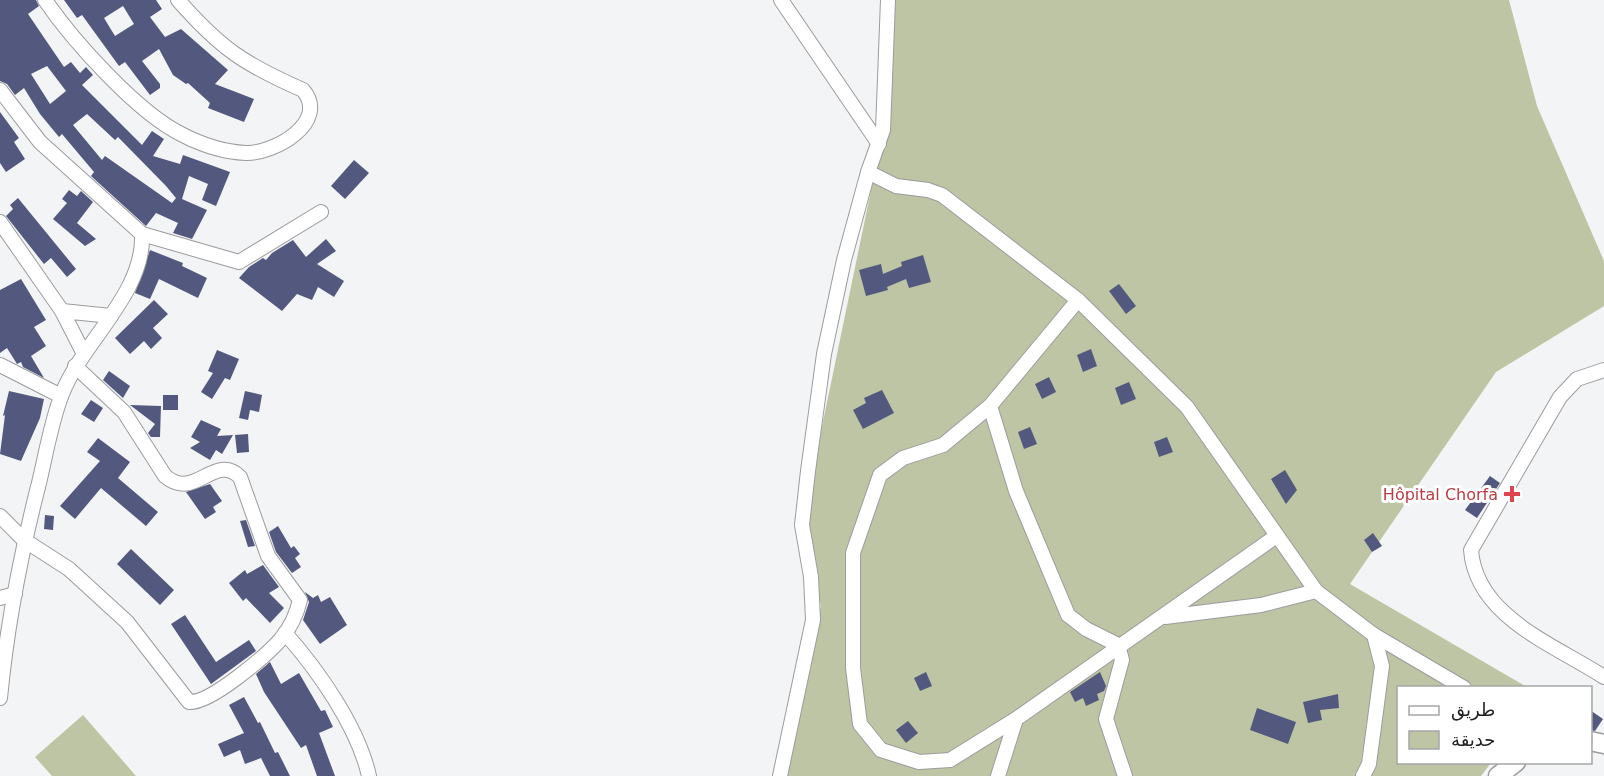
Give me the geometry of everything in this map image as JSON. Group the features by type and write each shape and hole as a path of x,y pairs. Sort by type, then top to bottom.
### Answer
{"main road":[{"path":"1498,776 1513,764"}],"street":[{"path":"45,0 64,28 108,74 147,110 179,133 217,148 244,153 267,150 292,137 302,127 309,112 308,96 303,90 243,62 225,49 178,0"},
{"path":"781,0 879,144"},
{"path":"780,776 813,620 811,577 802,525 824,354 844,260 885,117 888,0"},
{"path":"0,90 40,142 142,234 239,262 321,212"},
{"path":"868,172 896,186 928,190 942,195 1078,300 1186,407 1275,537 1316,591 1374,635 1462,686"},
{"path":"0,222 62,311 84,354"},
{"path":"0,698 24,540 61,396 75,366 111,315 139,259 142,234"},
{"path":"1078,300 990,406 943,445 903,458 880,475 853,553 853,668 860,724 881,750 919,762 950,760 1016,719 1118,645 1163,617 1275,537"},
{"path":"62,311 111,315"},
{"path":"0,365 61,396"},
{"path":"0,516 24,540 69,569 127,621 189,702 201,700 238,677 285,633 300,600 268,556 240,477 232,469 224,468 189,484 174,484 165,476 124,412 75,366"},
{"path":"1604,369 1577,379 1560,397 1471,550 1472,567 1498,608 1513,621 1604,677"},
{"path":"990,406 1016,491 1068,615 1086,629 1118,645 1122,660 1106,719 1125,776"},
{"path":"0,598 16,587"},
{"path":"1163,617 1261,605 1316,591"},
{"path":"285,633 307,658 335,702 365,758 369,776"},
{"path":"1363,776 1369,764 1382,666 1374,635"},
{"path":"998,776 1016,719"}],"green space":[{"path":"889,0 1509,0 1537,106 1604,261 1604,306 1496,372 1350,584 1525,686 1397,686 1397,764 1490,764 1481,776 783,776 821,606 803,518 880,147"},
{"path":"83,715 136,776 52,776 35,757"}],"building":[{"path":"0,0 36,0 39,6 28,14 64,67 71,62 80,73 86,67 93,75 82,85 142,145 152,131 164,139 153,156 180,164 183,155 230,172 216,206 202,200 208,184 189,176 182,199 207,210 192,239 173,233 178,223 156,213 146,226 91,176 94,172 62,134 59,137 40,114 24,88 15,95 7,84 0,81","holes":["47,66 66,91 50,104 31,74","87,114 115,140 118,137 166,186 176,198 172,203 105,156 102,160 73,125"]},
{"path":"64,0 156,0 162,9 150,17 165,37 181,29 228,70 215,84 254,99 244,122 208,108 210,103 188,83 186,84 173,75 159,49 142,61 160,84 160,88 150,95 125,62 119,66 82,15 77,18","holes":["123,6 134,24 115,36 104,18"]},
{"path":"0,112 19,138 14,142 25,159 6,172 0,163"},
{"path":"354,160 369,173 345,199 331,186"},
{"path":"69,190 77,196 81,191 93,202 77,223 96,239 85,246 53,219 67,203 62,199"},
{"path":"18,198 76,269 67,277 51,258 44,264 6,216 13,209 10,205"},
{"path":"326,239 336,251 317,264 344,281 334,297 318,287 312,300 297,294 282,311 239,278 249,267 263,258 266,260 272,253 293,240 306,257"},
{"path":"150,250 183,263 182,266 207,278 198,298 159,279 150,299 135,293"},
{"path":"923,255 931,282 909,288 906,279 887,287 888,290 866,296 859,270 881,264 883,274 902,266 901,262"},
{"path":"21,279 46,320 34,327 46,346 31,356 44,378 23,367 21,362 17,364 7,348 0,353 0,290"},
{"path":"1119,284 1136,306 1126,314 1109,291"},
{"path":"154,300 168,314 153,328 162,338 151,349 144,341 130,354 115,338"},
{"path":"1091,349 1097,366 1083,372 1077,355"},
{"path":"217,350 239,359 230,380 225,378 212,399 201,392 213,373 208,371"},
{"path":"109,371 130,386 123,398 103,380"},
{"path":"1049,377 1056,392 1042,399 1035,384"},
{"path":"1129,382 1136,399 1121,405 1115,388"},
{"path":"882,390 894,413 863,429 853,410 866,403 864,398"},
{"path":"9,391 44,399 40,418 21,461 0,454 5,415 3,416"},
{"path":"245,391 262,395 259,412 250,410 248,420 239,418"},
{"path":"163,395 178,395 178,410 163,410"},
{"path":"91,400 103,408 94,422 81,414"},
{"path":"130,405 161,406 160,437 151,437 148,433 155,424"},
{"path":"201,420 221,429 217,436 233,435 222,454 216,450 210,460 190,448 200,442 191,437"},
{"path":"1030,427 1037,444 1024,449 1018,432"},
{"path":"248,434 249,452 237,453 235,435"},
{"path":"1167,437 1173,452 1159,457 1154,442"},
{"path":"98,438 130,462 118,478 158,512 146,526 101,488 75,519 60,506 100,461 87,452"},
{"path":"1285,470 1297,490 1286,504 1271,479"},
{"path":"1490,476 1500,483 1477,518 1465,510"},
{"path":"210,484 222,501 213,507 216,512 205,519 186,492"},
{"path":"45,515 54,516 53,530 44,529"},
{"path":"246,520 255,546 248,547 240,521"},
{"path":"278,526 291,548 294,546 300,554 295,558 301,567 292,573 276,552 269,532"},
{"path":"1373,533 1382,546 1372,552 1364,540"},
{"path":"131,549 174,590 160,605 117,564"},
{"path":"263,565 279,587 269,593 284,608 270,623 246,598 243,601 229,583 245,570 247,574"},
{"path":"305,592 313,598 318,595 321,602 330,597 347,625 320,644 303,620 309,602"},
{"path":"185,615 216,662 249,640 256,651 211,684 171,624"},
{"path":"270,662 281,684 299,673 321,711 325,710 333,727 319,733 335,776 317,776 306,745 301,748 264,692 256,674"},
{"path":"926,672 932,686 920,691 914,678"},
{"path":"1100,672 1106,686 1104,691 1097,694 1099,700 1086,706 1083,698 1075,702 1070,692"},
{"path":"1338,694 1339,708 1320,710 1322,720 1308,723 1303,702"},
{"path":"244,697 290,776 270,776 261,758 245,764 240,750 224,757 218,744 244,733 229,705"},
{"path":"1257,708 1296,722 1288,744 1250,730"},
{"path":"1592,711 1603,719 1595,731 1592,730"},
{"path":"908,721 918,733 906,743 896,730"}],"place":[{"name":"Hôpital Chorfa","path":"1512,494"}]}
